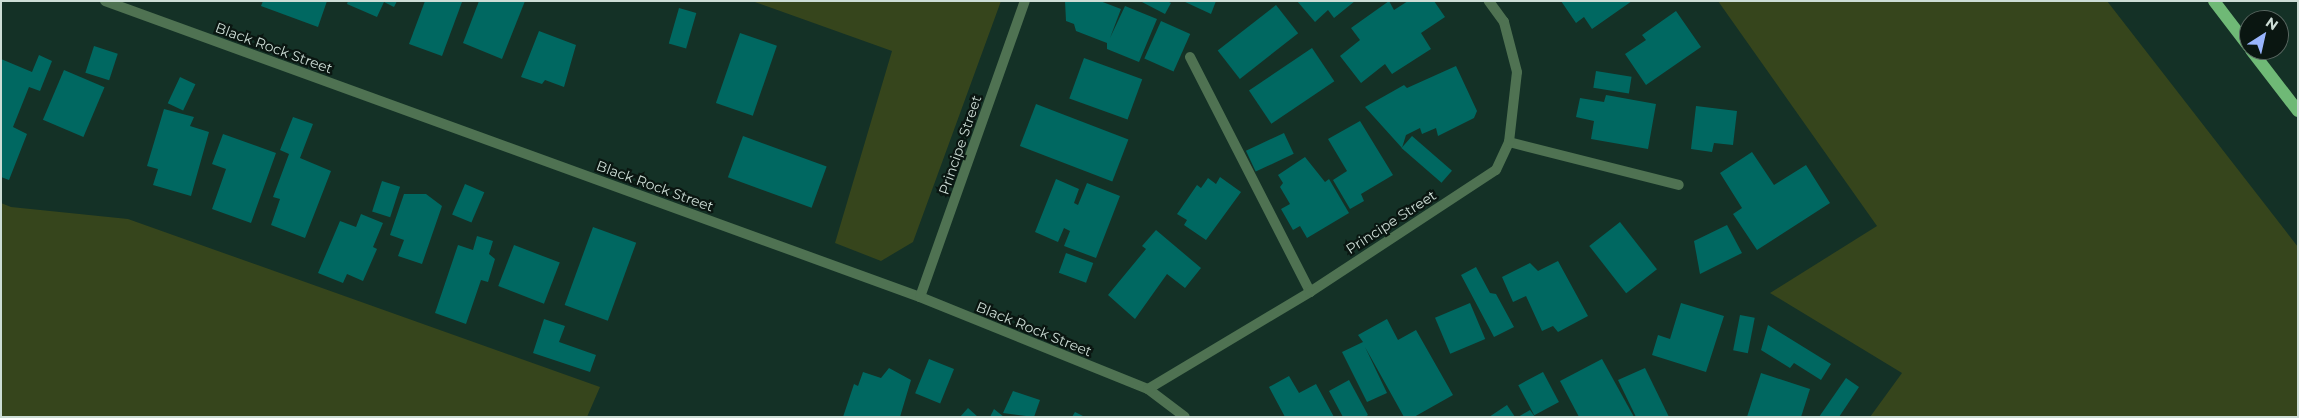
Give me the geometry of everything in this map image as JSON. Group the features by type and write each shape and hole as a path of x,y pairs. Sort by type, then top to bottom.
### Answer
{"main road":[{"path":"2214,1 2239,34"},
{"path":"2259,60 2298,111"}],"street":[{"name":"Black Rock Street","path":"105,1 920,297 1148,389 1185,417"},
{"name":"Principe Street","path":"920,297 1025,1"},
{"name":"Principe Street","path":"1148,389 1310,292 1496,170 1509,142 1517,72 1504,22 1489,1"},
{"path":"1190,57 1310,292"},
{"path":"1509,142 1679,185"}],"green space":[{"path":"752,1 1001,1 913,242 881,261 835,243 892,51"},
{"path":"1718,1 2107,1 2298,247 2298,417 1870,417 1902,373 1770,293 1877,226"},
{"path":"1,203 11,207 128,219 600,387 587,417 1,417"}],"building":[{"path":"263,1 327,1 318,27 261,6"},
{"path":"348,1 397,1 394,7 384,2 377,17 347,4"},
{"path":"425,1 462,2 442,56 409,44"},
{"path":"479,1 525,1 502,59 463,43"},
{"path":"1065,1 1100,1 1121,9 1110,38 1125,6 1157,19 1139,62 1107,49 1107,43 1076,31 1074,24 1066,21"},
{"path":"1140,1 1167,1 1171,3 1165,14"},
{"path":"1183,1 1216,1 1211,14"},
{"path":"1297,1 1355,1 1334,18 1328,10 1315,22"},
{"path":"1389,1 1394,10 1408,1 1434,1 1445,17 1421,33 1431,49 1392,74 1385,64 1361,83 1340,56 1360,40 1351,28"},
{"path":"1561,1 1632,1 1592,29 1584,17 1576,23"},
{"path":"1276,5 1298,33 1240,79 1218,51"},
{"path":"679,8 696,13 686,49 669,44"},
{"path":"1676,11 1701,47 1646,85 1625,54 1646,40 1642,35"},
{"path":"1161,21 1190,34 1174,71 1144,58"},
{"path":"539,31 576,45 564,87 545,80 542,84 521,77"},
{"path":"740,33 777,46 753,116 716,103"},
{"path":"94,46 118,54 109,80 85,73"},
{"path":"1312,48 1334,81 1271,124 1249,90"},
{"path":"39,55 52,61 40,91 29,87 13,127 27,134 9,180 1,177 1,59 32,72"},
{"path":"1084,58 1142,79 1128,120 1069,98"},
{"path":"1456,66 1477,111 1474,118 1438,136 1436,128 1422,134 1420,128 1406,135 1402,148 1365,107 1404,85 1407,88"},
{"path":"64,70 105,87 83,137 43,120"},
{"path":"1596,71 1632,77 1629,93 1593,88"},
{"path":"180,77 195,84 183,110 168,103"},
{"path":"1606,95 1656,104 1648,149 1591,139 1594,121 1576,117 1580,98 1604,102"},
{"path":"1036,104 1128,139 1112,181 1020,146"},
{"path":"1696,106 1737,111 1733,145 1714,143 1712,152 1691,149"},
{"path":"164,109 194,117 190,126 209,132 191,196 153,185 158,169 147,166"},
{"path":"293,117 313,124 300,158 331,171 305,238 271,225 280,199 273,197 289,154 280,150"},
{"path":"1360,121 1393,175 1361,194 1364,201 1350,209 1333,180 1347,171 1328,139"},
{"path":"1284,133 1294,154 1256,172 1246,151"},
{"path":"223,134 276,153 251,223 212,209 226,169 212,164"},
{"path":"743,136 827,166 812,208 728,177"},
{"path":"1412,136 1452,171 1442,183 1402,148"},
{"path":"1752,152 1774,185 1806,165 1830,203 1757,250 1733,214 1742,208 1720,173"},
{"path":"1305,157 1325,182 1329,179 1349,213 1307,238 1300,226 1293,230 1281,209 1290,204 1280,187 1283,183 1278,175"},
{"path":"1220,177 1241,192 1206,240 1184,225 1187,220 1177,214 1197,185 1201,188 1208,178 1216,184"},
{"path":"1056,179 1079,189 1074,203 1078,205 1087,183 1120,196 1096,258 1064,246 1070,231 1064,228 1058,242 1035,232"},
{"path":"382,181 400,187 390,217 372,211"},
{"path":"465,184 484,192 471,223 452,214"},
{"path":"404,194 426,194 442,206 422,264 398,256 404,240 390,235"},
{"path":"361,214 383,223 373,247 377,249 363,281 347,274 343,283 318,273 340,221 356,227"},
{"path":"1620,222 1657,269 1626,293 1589,246"},
{"path":"1727,225 1742,253 1700,274 1694,241"},
{"path":"593,227 636,243 608,321 565,305"},
{"path":"1156,230 1201,268 1185,288 1167,274 1135,319 1108,295 1146,249 1142,246"},
{"path":"477,236 493,241 489,254 495,259 488,282 481,280 466,324 435,313 458,245 473,250"},
{"path":"514,245 560,263 544,304 498,286"},
{"path":"1066,253 1093,263 1086,283 1059,273"},
{"path":"1558,261 1588,316 1558,332 1553,326 1542,331 1526,296 1513,302 1502,277 1530,263 1538,271"},
{"path":"1476,267 1490,293 1496,294 1514,327 1494,337 1461,275"},
{"path":"1470,303 1485,339 1450,354 1435,318"},
{"path":"1681,303 1724,316 1706,372 1652,355 1658,335 1670,339"},
{"path":"1740,315 1755,318 1748,353 1733,350"},
{"path":"544,319 565,326 559,342 596,355 590,372 533,353"},
{"path":"1387,319 1398,340 1416,330 1453,395 1414,417 1404,417 1365,347 1387,393 1367,402 1342,352 1363,342 1358,335"},
{"path":"1768,325 1831,364 1821,380 1794,363 1790,368 1761,350"},
{"path":"929,359 954,369 940,403 915,393"},
{"path":"1602,359 1634,417 1579,417 1560,381"},
{"path":"889,368 911,380 900,417 843,417 854,384 858,386 863,372 881,378"},
{"path":"1645,368 1669,417 1636,417 1618,380"},
{"path":"1543,372 1559,402 1534,415 1518,385"},
{"path":"1761,373 1810,389 1801,417 1747,417"},
{"path":"1289,376 1299,393 1316,384 1334,417 1285,417 1269,387"},
{"path":"1846,378 1859,387 1839,417 1819,417"},
{"path":"1349,380 1368,415 1365,417 1343,417 1329,391"},
{"path":"1013,391 1040,400 1034,417 1003,413"},
{"path":"1507,405 1515,417 1489,417"},
{"path":"968,408 978,417 960,417"},
{"path":"994,409 1004,417 990,417"},
{"path":"1530,410 1535,417 1518,417"},
{"path":"1075,412 1085,417 1072,417"}]}
